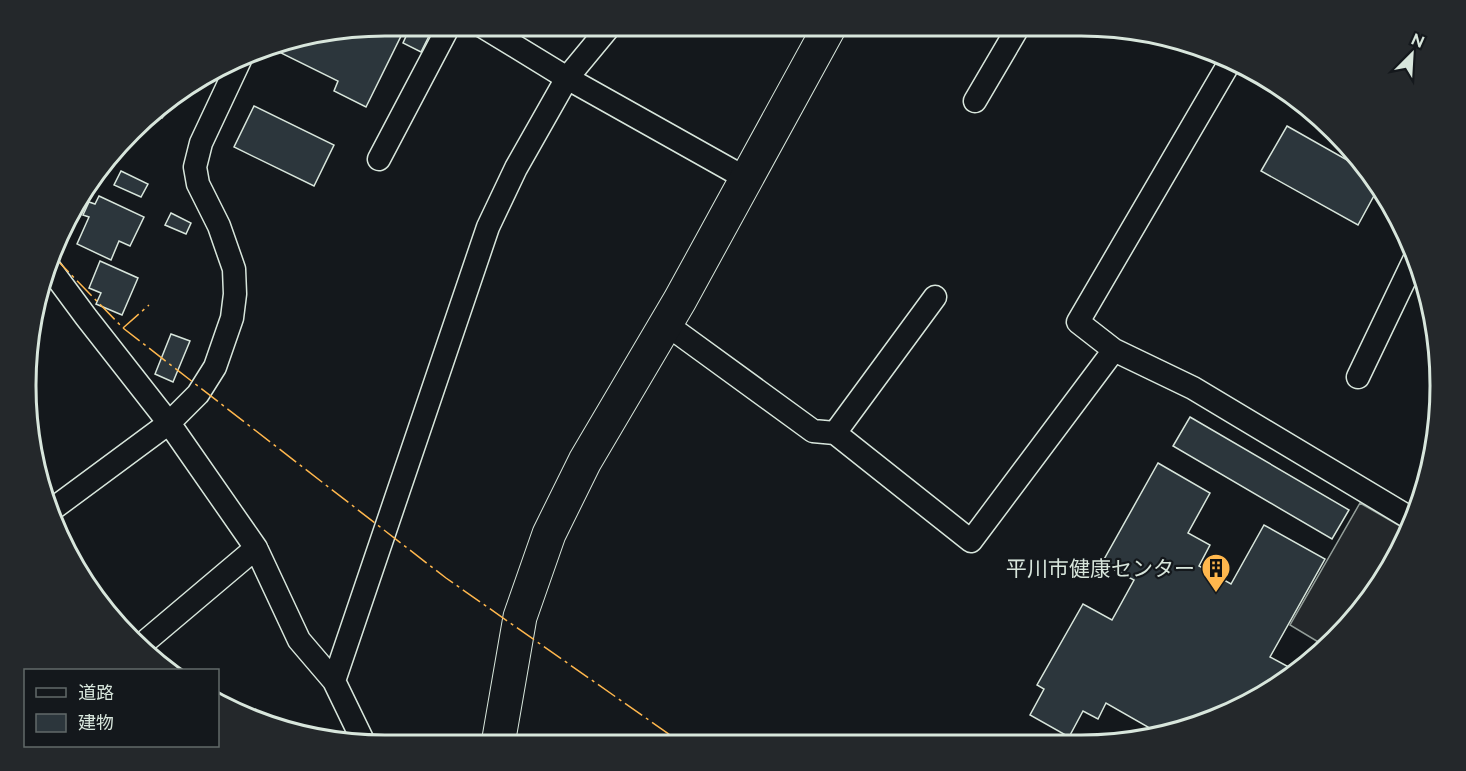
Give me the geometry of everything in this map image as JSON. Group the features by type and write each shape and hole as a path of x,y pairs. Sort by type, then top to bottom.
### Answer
{"street":[{"path":"379,159 444,36"},
{"path":"498,36 567,78 747,179"},
{"path":"334,681 488,227 516,168 567,78 602,36"},
{"path":"500,735 520,617 549,534 585,461 666,324 825,36"},
{"path":"975,101 1013,36"},
{"path":"1226,68 1078,322 1114,350 1193,388 1405,515"},
{"path":"58,505 169,423 198,394 215,367 232,318 235,294 234,268 219,226 198,184 195,167 201,143 235,70"},
{"path":"1358,377 1410,269"},
{"path":"55,274 169,423 256,548 299,640 334,681 360,734"},
{"path":"835,433 935,297"},
{"path":"666,324 813,431 835,433 971,541 1114,350"},
{"path":"147,641 256,548"}],"shaded area":[{"path":"1360,503 1400,526 1371,580 1328,633 1318,642 1290,625"}],"building":[{"path":"401,36 366,107 334,91 338,81 281,53 340,39"},
{"path":"406,36 429,36 421,52 403,43"},
{"path":"254,106 334,145 314,186 234,147"},
{"path":"1287,126 1347,160 1374,196 1358,225 1261,171"},
{"path":"121,171 148,184 141,197 114,185"},
{"path":"99,196 144,217 130,246 119,241 111,260 77,244 89,217 83,215 89,202 95,204"},
{"path":"171,213 191,223 186,234 165,225"},
{"path":"100,261 138,278 122,315 96,304 101,293 89,288"},
{"path":"171,334 190,341 173,382 155,374"},
{"path":"1190,417 1349,510 1332,539 1173,446"},
{"name":"平川市健康センター","path":"1158,463 1210,493 1188,533 1210,545 1199,566 1231,584 1264,525 1325,559 1270,657 1288,667 1275,676 1214,708 1149,728 1106,703 1098,719 1083,711 1070,735 1065,735 1030,715 1044,689 1037,685 1083,604 1112,620 1134,580 1102,563"}],"power":[{"path":"59,262 123,328 446,578 670,735"},
{"path":"123,328 149,305"}],"place":[{"name":"平川市健康センター","path":"1216,594"}]}
